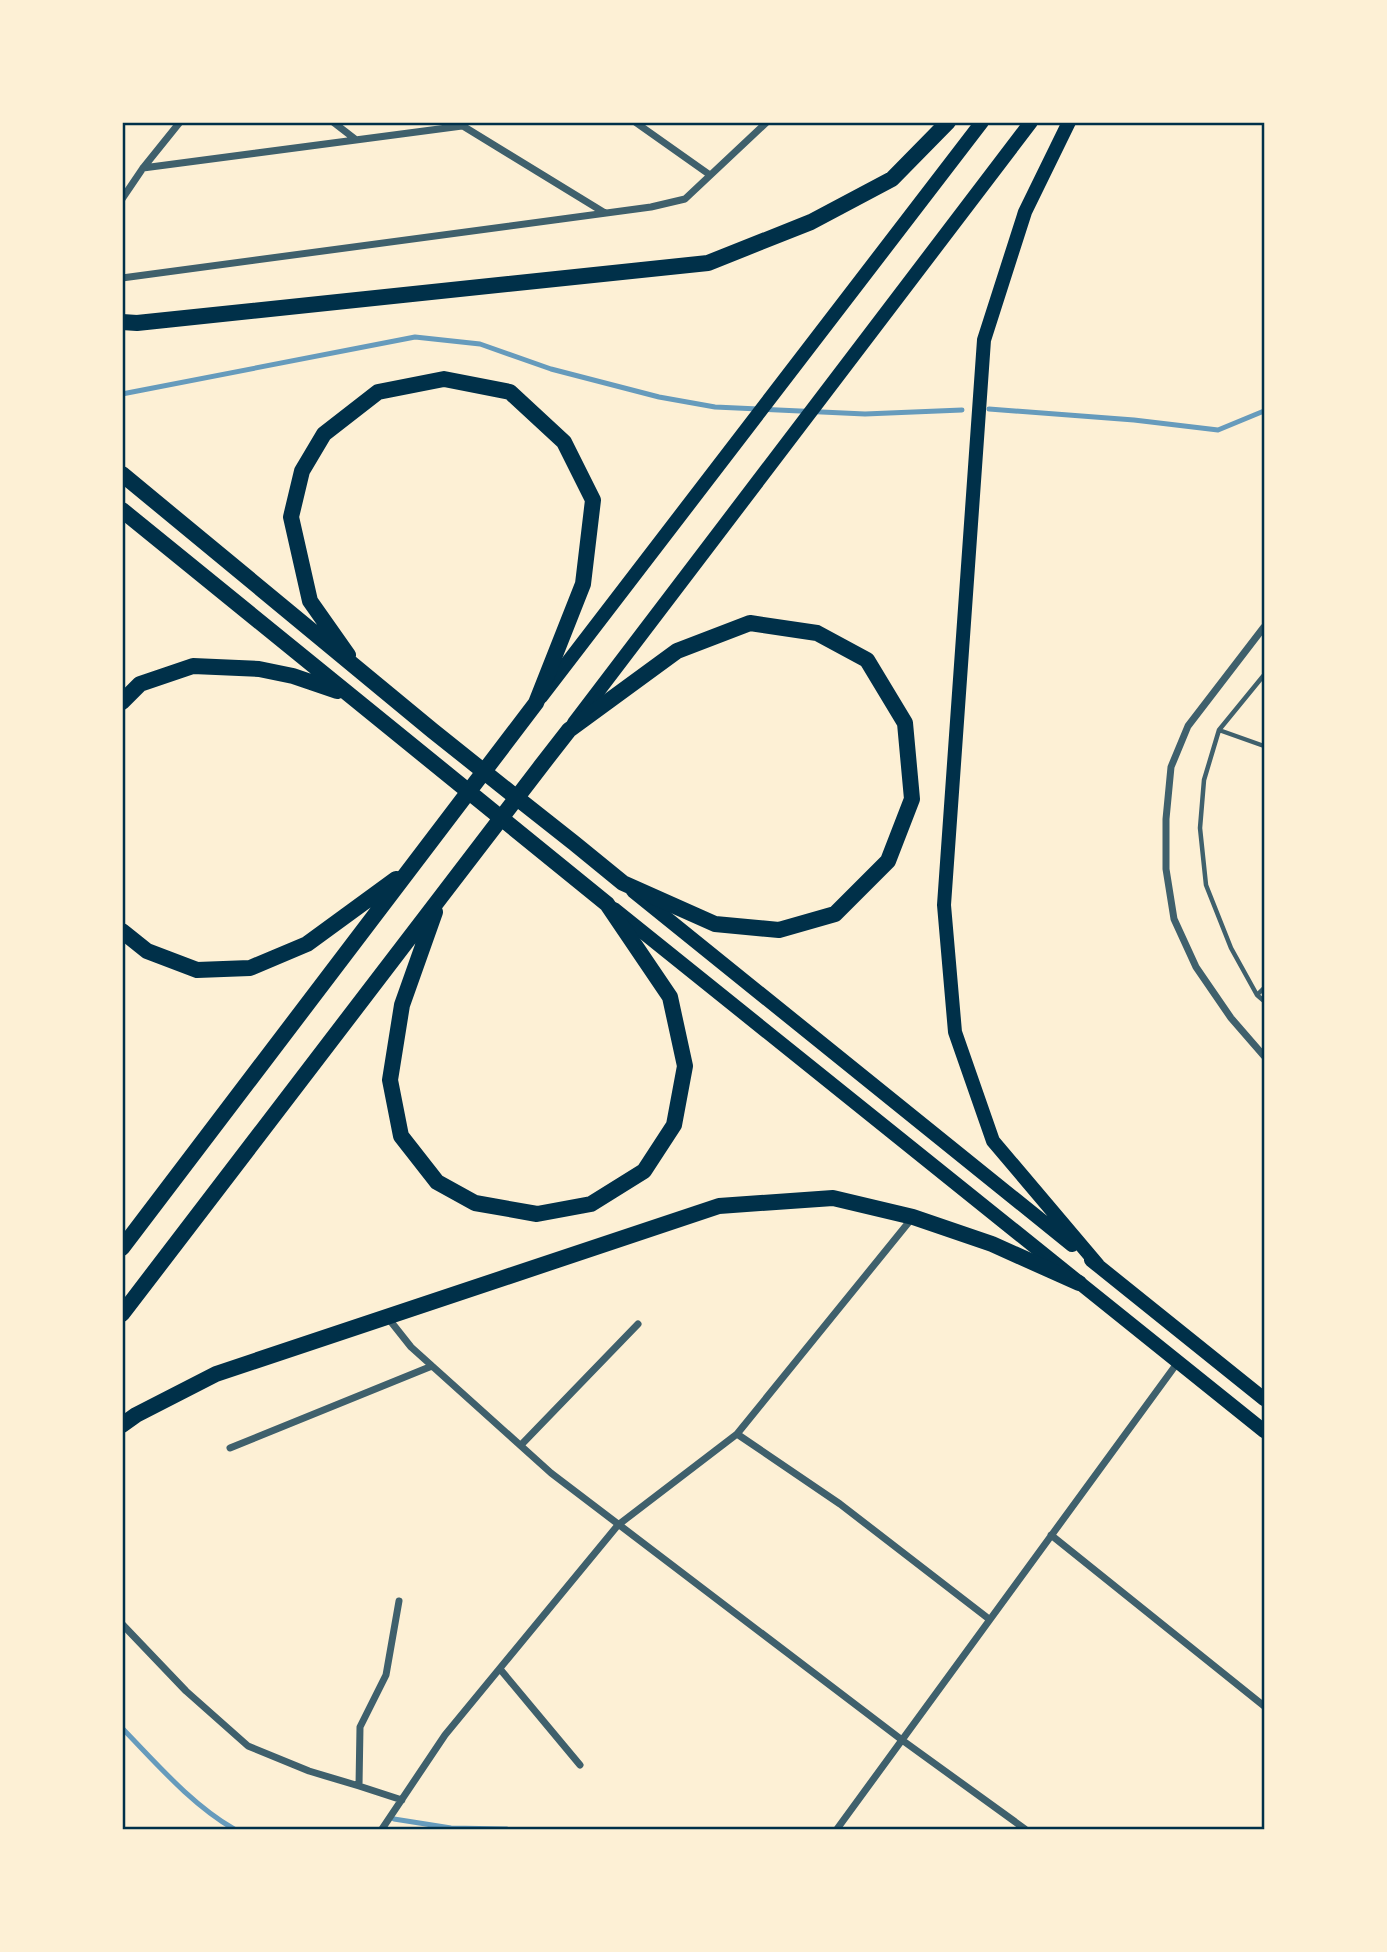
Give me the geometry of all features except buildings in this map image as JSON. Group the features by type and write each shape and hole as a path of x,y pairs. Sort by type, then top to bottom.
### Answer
{"highway":[{"path":"122,322 137,323 708,262 811,222 892,179 948,122"},
{"path":"122,1248 536,703 583,584 593,500 564,442 510,392 444,379 378,392 324,433 302,471 291,517 310,601 360,671"},
{"path":"122,474 433,731 574,843 624,883 715,924 779,930 835,914 888,861 912,799 905,723 867,660 817,633 750,624 677,651 569,730 440,898 122,1314"},
{"path":"122,510 607,904 670,998 685,1066 674,1125 644,1171 592,1204 537,1214 475,1203 437,1182 401,1136 390,1080 402,1005 440,898"},
{"path":"122,702 140,684 193,666 259,669 293,676 346,694"},
{"path":"122,930 147,951 197,970 250,968 307,944 409,870"},
{"path":"122,1424 216,1374 719,1206 833,1198 913,1217 992,1244 1079,1283"}],"main road":[{"path":"536,703 982,122"},
{"path":"569,730 1031,122"},
{"path":"1069,122 1025,212 984,340 944,905 955,1032 993,1141 1098,1265"},
{"path":"624,883 1265,1399"},
{"path":"607,904 1265,1431"}],"street":[{"path":"122,199 180,122"},
{"path":"333,122 356,139"},
{"path":"635,122 710,175"},
{"path":"122,278 651,207 685,199 767,122"},
{"path":"143,169 460,124 605,213"},
{"path":"1265,627 1188,726 1175,757 1171,767 1166,818 1166,869 1174,919 1196,967 1231,1018 1265,1056"},
{"path":"382,1829 445,1735 618,1525 737,1434 913,1217"},
{"path":"388,1317 411,1347 551,1473 902,1740 1024,1829"},
{"path":"521,1445 638,1324"},
{"path":"837,1829 1178,1362"},
{"path":"230,1448 432,1366"},
{"path":"737,1434 840,1504 989,1619"},
{"path":"1051,1535 1265,1706"},
{"path":"359,1786 360,1727 387,1675 399,1601"},
{"path":"122,1624 186,1691 248,1746 309,1772 402,1800"},
{"path":"500,1668 580,1765"}],"lane":[{"path":"1265,675 1219,730 1204,780 1200,828 1206,885 1231,948 1257,995 1265,1001"},
{"path":"1219,730 1265,746"},
{"path":"1257,995 1265,988"}],"waterway":[{"path":"122,394 415,337 480,344 551,369 659,397 715,407 865,414 962,410"},
{"path":"989,409 1134,420 1218,430 1264,411"},
{"path":"122,1728 189,1796 234,1829"},
{"path":"394,1819 451,1828 507,1829"}]}
